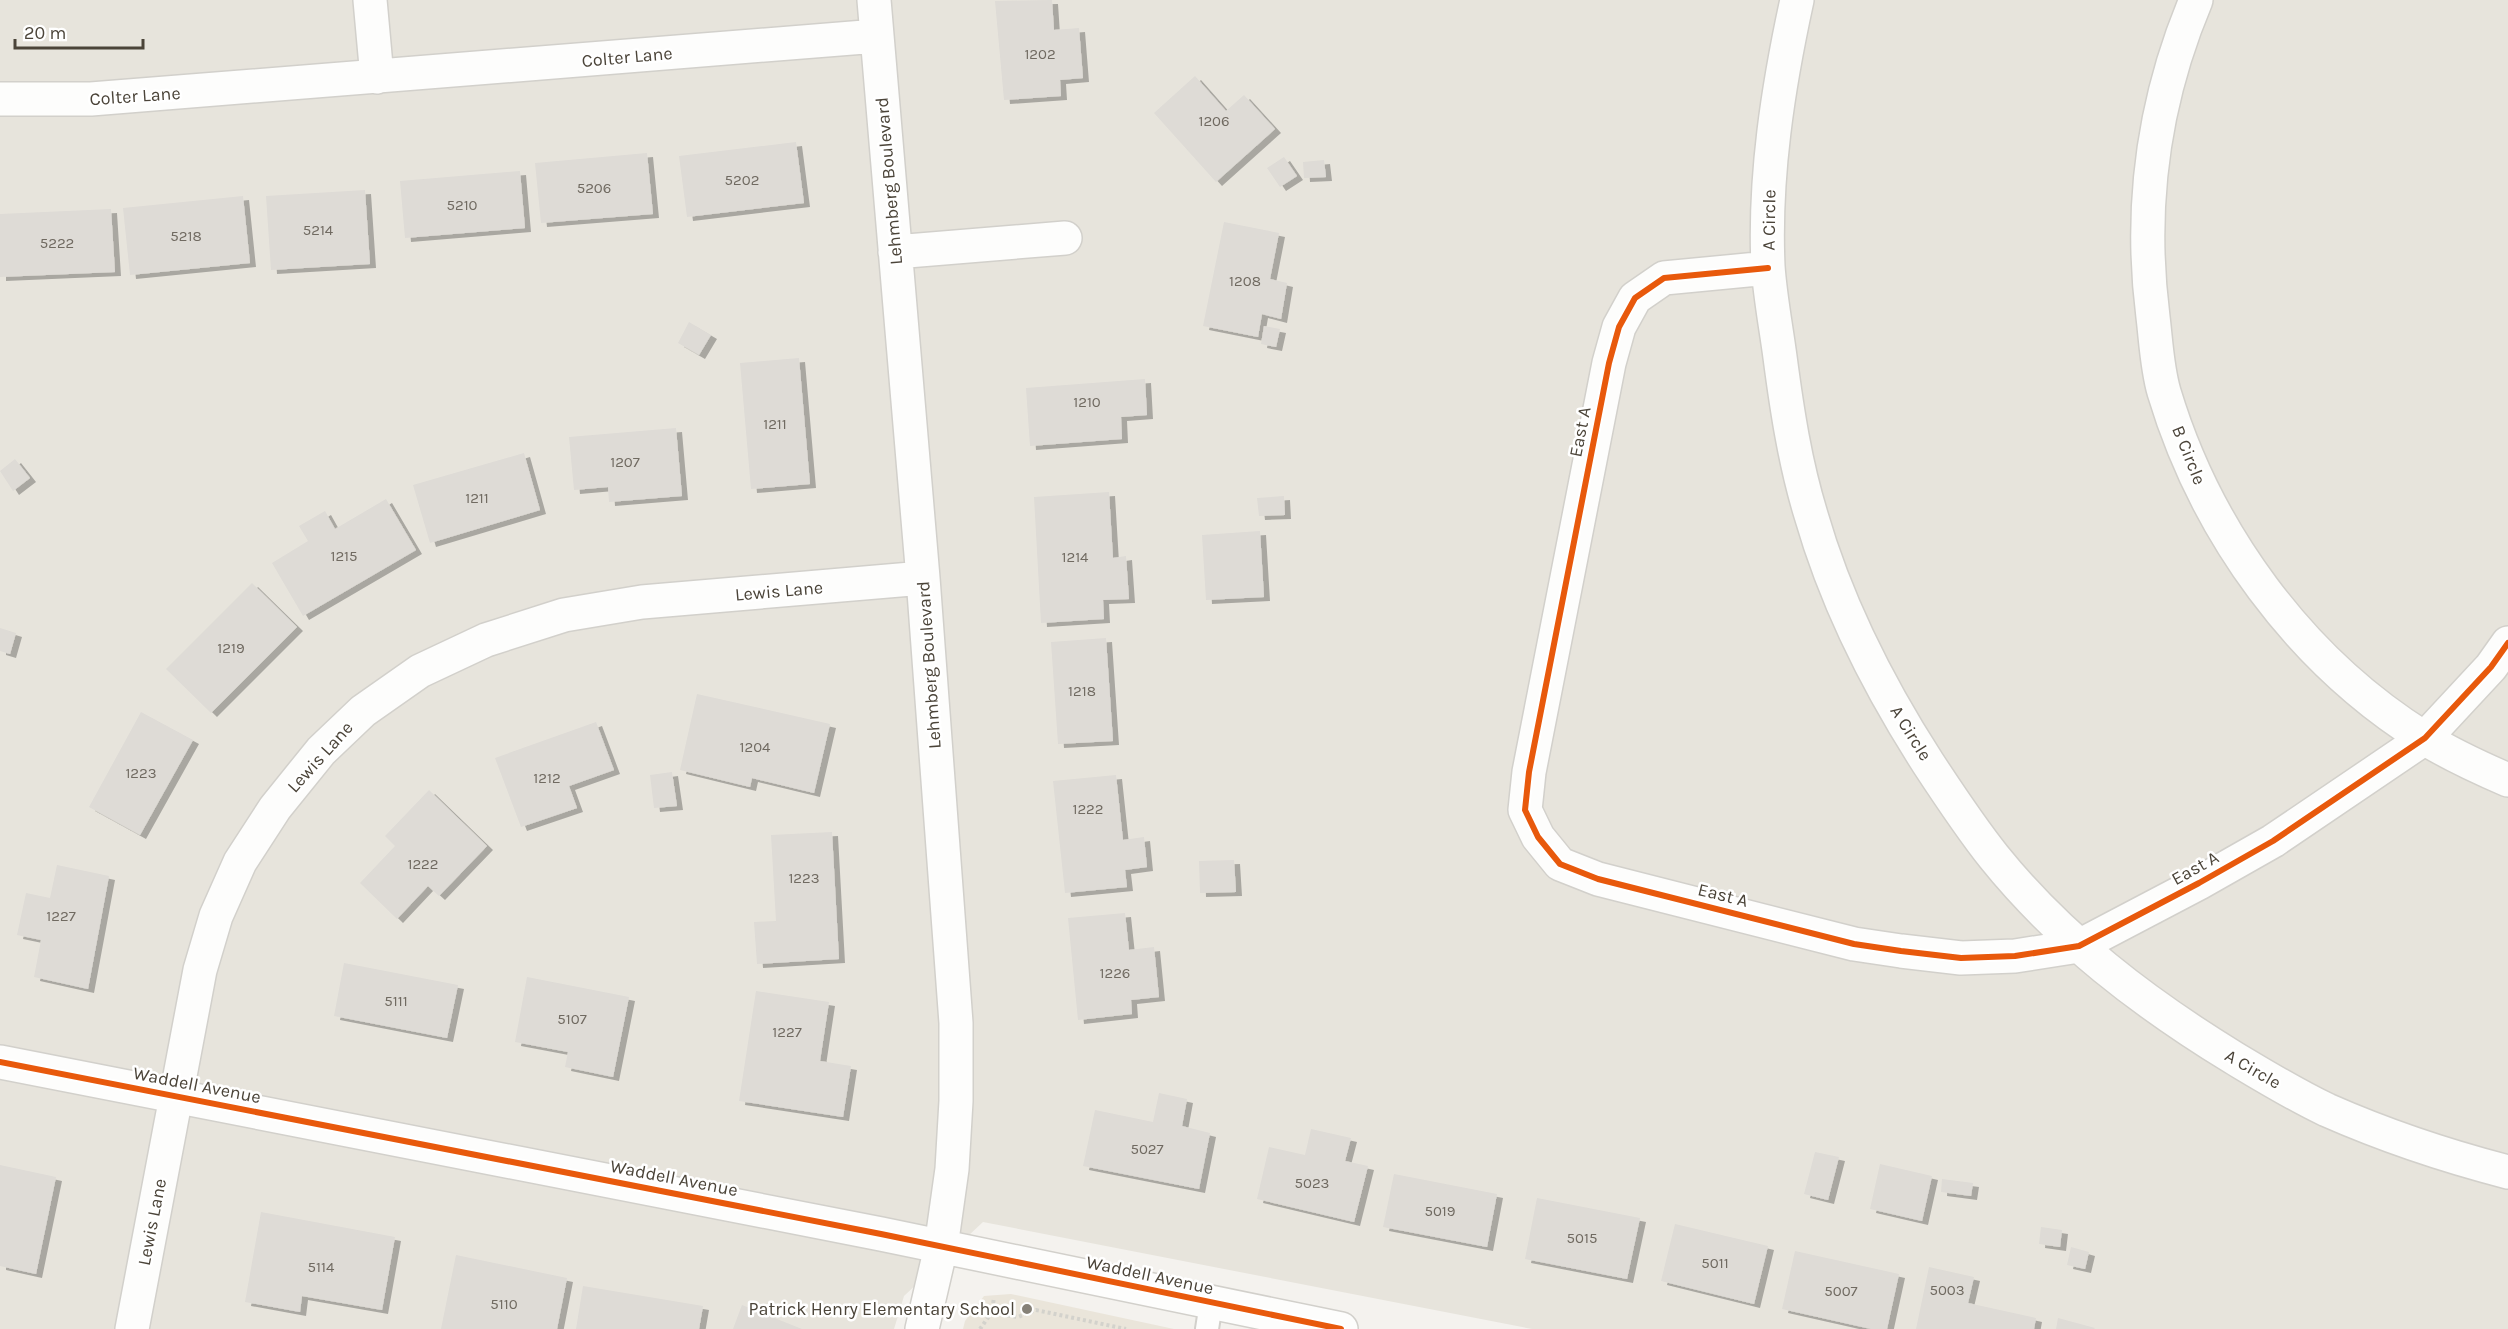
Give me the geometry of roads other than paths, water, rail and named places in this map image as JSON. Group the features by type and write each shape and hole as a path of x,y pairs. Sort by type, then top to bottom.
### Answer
{"street":[{"path":"370,0 376,77"},
{"name":"Lehmberg Boulevard","path":"874,0 923,578 956,1023 953,1158 941,1247 926,1315"},
{"name":"A Circle","path":"1797,0 1777,108 1768,216 1768,268 1786,402 1797,461 1811,515 1830,570 1880,682 1910,735 1951,798 1994,857 2079,946 2142,998 2263,1076 2325,1109 2447,1156 2508,1172"},
{"name":"B Circle","path":"2196,0 2179,39 2163,95 2152,154 2147,213 2148,277 2164,389 2183,446 2207,500 2235,549 2273,601 2328,662 2380,707 2425,738 2508,780"},
{"name":"Colter Lane","path":"0,99 91,99 877,36"},
{"path":"895,252 1065,238"},
{"name":"East A","path":"1768,268 1664,278 1635,298 1619,327 1609,363 1529,772 1525,810 1538,837 1560,864 1598,879 1854,944 1961,958 2015,956 2079,946 2273,841 2425,738 2491,667 2508,643"},
{"name":"Lewis Lane","path":"132,1329 200,970 216,916 240,862 275,808 321,751 363,711 420,671 477,644 564,615 642,602 923,578"},
{"name":"Waddell Avenue","path":"0,1062 881,1234 941,1247 1209,1316 1341,1329"}],"place":[{"name":"Patrick Henry Elementary School","path":"1027,1309"}]}
